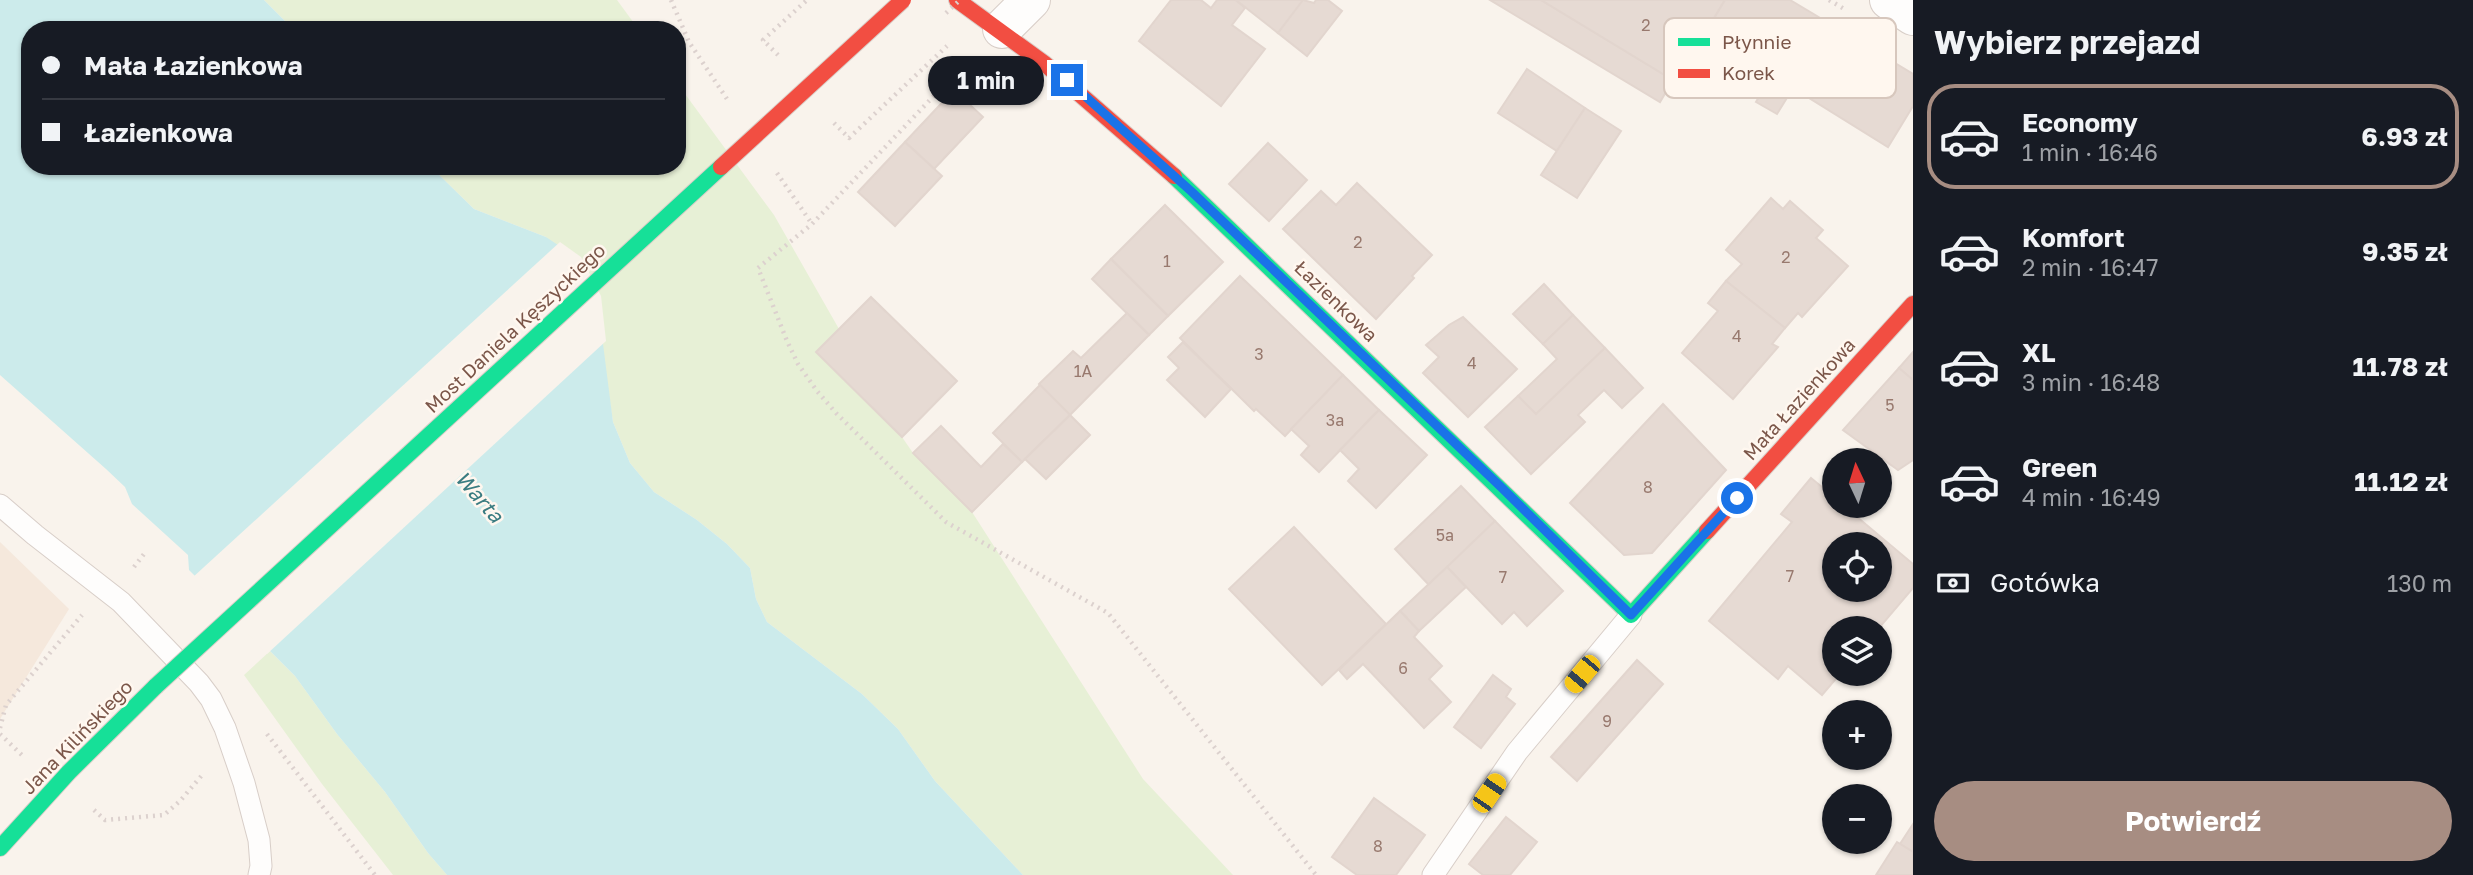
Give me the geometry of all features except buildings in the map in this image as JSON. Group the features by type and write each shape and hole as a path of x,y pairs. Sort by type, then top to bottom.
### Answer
{"street":[{"name":"Most Daniela Kęszyckiego","path":"156,686 903,0"},
{"name":"Łazienkowa","path":"957,0 989,40 1082,93 1169,170 1631,615"},
{"path":"989,40 1031,0"},
{"path":"1889,0 1913,16"},
{"name":"Mała Łazienkowa","path":"1631,615 1913,304"},
{"name":"Jana Kilińskiego","path":"0,848 69,772 156,686"}],"lane":[{"path":"0,505 121,602 211,699 230,742 247,794 259,840 259,875"},
{"path":"1433,875 1517,752 1631,615"}],"path":[{"path":"780,58 763,40 807,0"},
{"path":"831,120 849,138 956,38"},
{"path":"989,40 812,224 758,268 787,341 804,373 836,413 946,522 1108,613 1316,875"},
{"path":"24,757 0,731 6,705 82,616"},
{"path":"89,805 105,820 135,819 164,815 180,801"}],"shaded area":[{"path":"0,542 69,609 0,719"}],"green space":[{"path":"264,0 617,0 632,21 285,21"},
{"path":"686,95 774,215 839,329 817,352 972,512 1143,779 1233,875 1023,875 935,781 898,729 862,694 767,622 756,599 750,568 727,544 697,520 654,492 630,463 613,422 605,371 546,237 474,209 439,175 686,175"},
{"path":"270,651 295,676 447,875 393,875 322,784 244,675"}],"water":[{"name":"Warta","path":"0,0 264,0 285,21 21,21 21,175 439,175 474,209 546,237 579,259 597,297 613,422 630,463 654,492 697,520 727,544 750,568 756,599 767,622 862,694 898,729 935,781 1023,875 447,875 295,676 189,570 188,555 132,504 125,487 0,375"}],"pier":[{"path":"560,242 581,257 601,296 606,341 267,654 192,578"}],"traffic: fast":[{"path":"156,686 721,167"},
{"path":"1174,176 1631,615 1707,531"},
{"path":"0,848 69,772 156,686"}],"traffic: jam":[{"path":"721,167 903,0"},
{"path":"957,0 1045,64 1174,176"},
{"path":"1707,531 1913,304"}],"route":[{"path":"1067,80 1192,192 1631,615 1737,498"}]}
